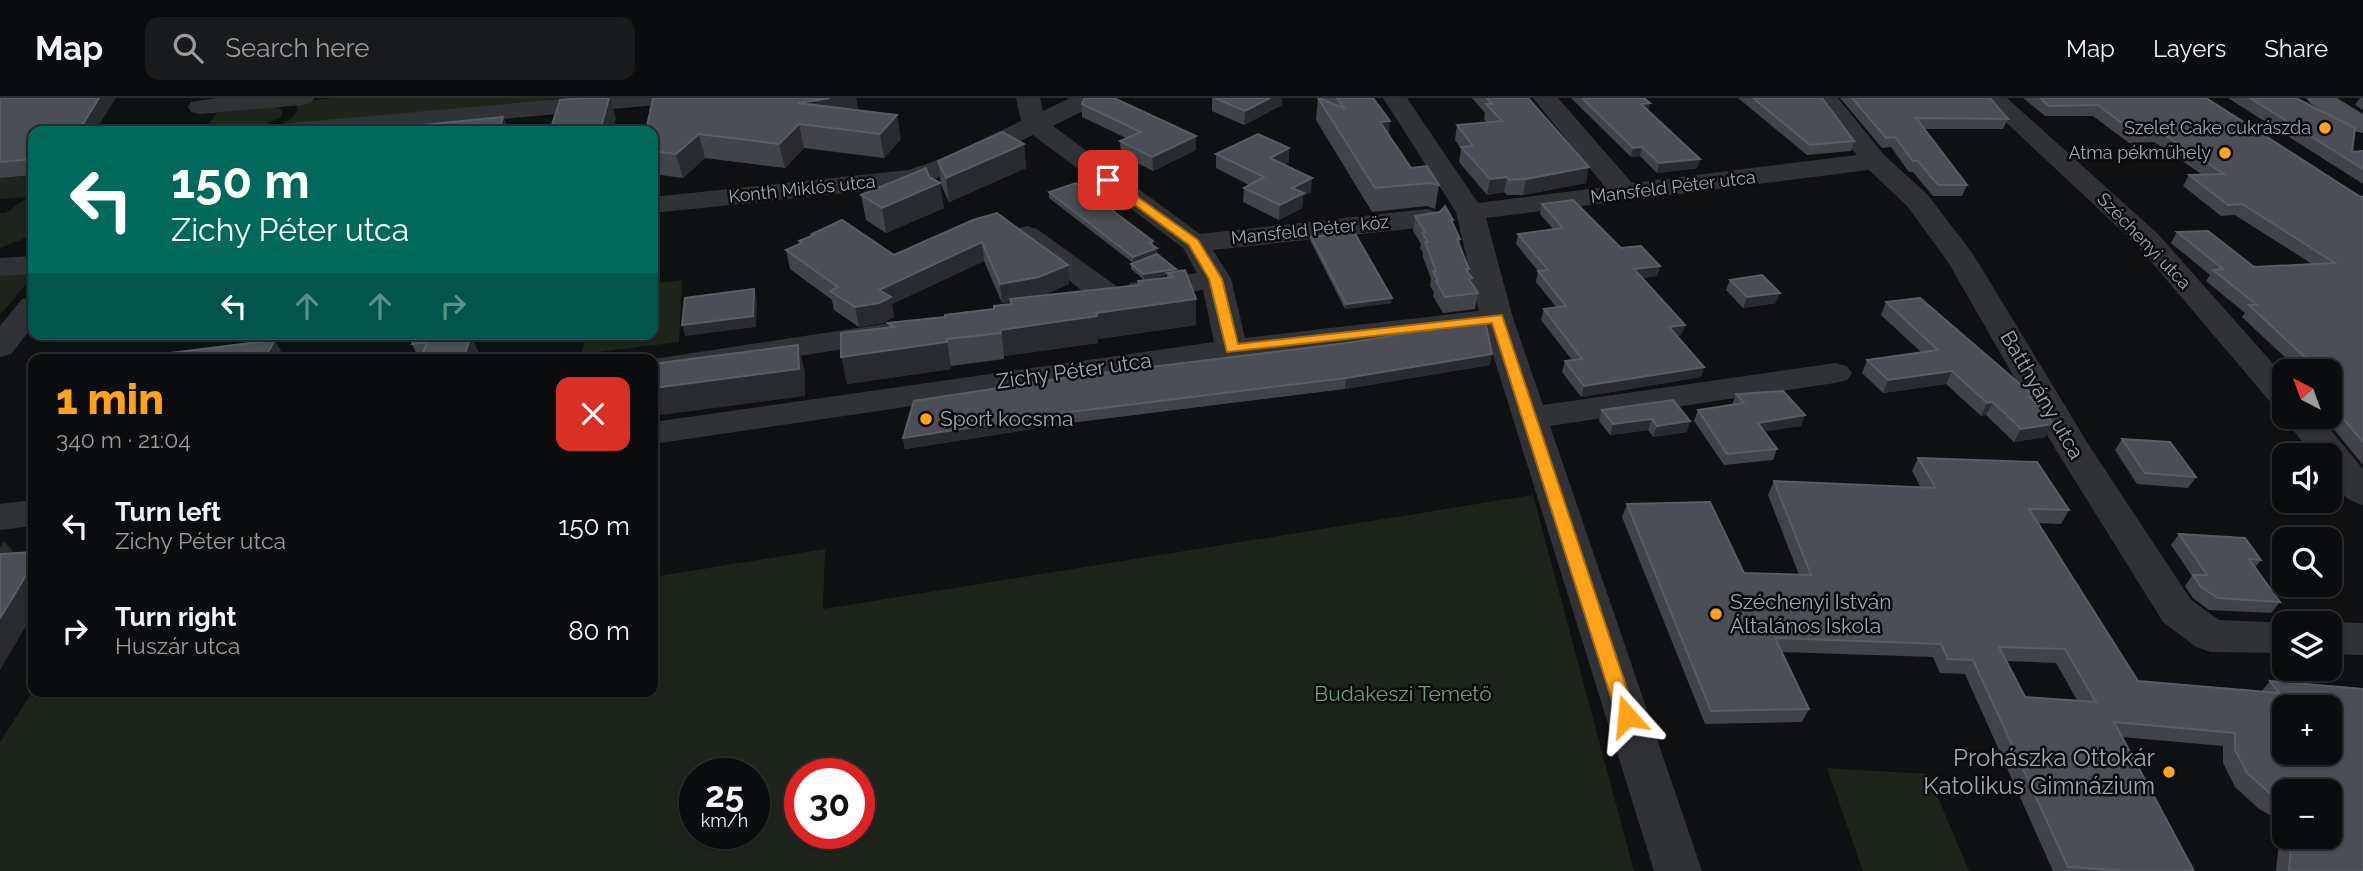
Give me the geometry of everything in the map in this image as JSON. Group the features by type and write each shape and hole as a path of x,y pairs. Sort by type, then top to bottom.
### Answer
{"main road":[{"path":"2319,98 2363,125"}],"street":[{"path":"198,109 302,98"},
{"path":"346,126 657,98"},
{"name":"Konth Miklós utca","path":"658,204 911,178 950,165 1031,111 1090,98"},
{"path":"1395,98 1470,212 1497,318 1678,871"},
{"path":"1545,98 1625,193"},
{"name":"Batthyány utca","path":"1825,98 1875,161 1917,200 1962,260 2074,450 2177,611 2211,636 2272,637"},
{"name":"Széchenyi utca","path":"1992,98 2148,240 2272,383"},
{"path":"1031,111 1194,243 1216,279 1232,349"},
{"name":"Mansfeld Péter utca","path":"1470,212 1875,161"},
{"name":"Mansfeld Péter köz","path":"1194,243 1427,218"},
{"path":"1008,222 1108,295"},
{"path":"0,267 28,265"},
{"path":"1067,302 1216,279"},
{"path":"3,340 28,312"},
{"name":"Zichy Péter utca","path":"658,432 1232,349 1497,318"},
{"path":"658,368 800,349 919,328"},
{"path":"1529,418 1835,373"},
{"path":"2311,429 2363,493"},
{"path":"0,517 28,514"},
{"path":"2342,638 2363,639"}],"green space":[{"path":"333,98 611,98 279,126 292,118 298,109 293,102"},
{"path":"274,106 283,110 281,117 262,126 207,126 218,112"},
{"path":"28,175 28,197 0,199 0,178"},
{"path":"28,198 28,237 0,248 0,213 5,213"},
{"path":"0,271 28,272 28,282 0,315"},
{"path":"682,280 679,342 582,354 585,340 658,340 658,282"},
{"name":"Budakeszi Temető","path":"1533,495 1634,871 0,871 0,742 29,697 658,697 658,576 825,549 823,609"},
{"path":"1827,768 1928,774 1969,871 1863,871"}],"building":[{"path":"0,98 99,98 82,126 28,126 28,159 0,162"},
{"path":"609,98 601,126 552,126 560,100"},
{"path":"653,98 830,98 798,103 897,115 880,134 799,124 779,144 699,134 676,154 658,152 658,126 647,126"},
{"path":"1087,98 1114,98 1196,136 1152,157 1120,141 1141,132 1082,104"},
{"path":"1215,98 1270,98 1245,111"},
{"path":"1318,98 1344,108 1337,98 1373,98 1390,121 1380,122 1411,168 1427,166 1439,185 1430,183 1375,188"},
{"path":"1487,98 1528,98 1589,167 1526,179 1490,179 1461,147 1473,146 1457,125 1502,121 1486,104 1492,104"},
{"path":"1582,98 1644,98 1650,103 1641,104 1700,159 1659,163 1642,147 1633,148"},
{"path":"1753,98 1822,98 1854,141 1810,145"},
{"path":"1852,98 1990,98 2008,119 1916,118 1967,185 1938,185 1918,161 1913,161 1895,137 1886,138"},
{"path":"2040,98 2206,98 2363,197 2363,442 2342,417 2342,359 2307,359 2249,305 2257,305 2213,270 2223,269 2177,232 2208,231 2254,267 2335,263 2242,204 2228,205 2189,175 2224,174 2160,132 2135,133 2098,105 2049,106"},
{"path":"2250,98 2296,98 2355,128 2352,152 2363,151 2363,169"},
{"path":"503,117 500,126 412,126"},
{"path":"1002,132 1024,144 946,178 938,161"},
{"path":"1258,134 1289,148 1270,158 1312,178 1292,188 1304,193 1280,205 1244,188 1264,177 1216,154"},
{"path":"926,168 929,177 940,183 882,208 861,195"},
{"path":"1076,183 1153,241 1149,243 1157,248 1133,257 1049,192"},
{"path":"1573,200 1621,248 1641,246 1660,266 1634,269 1685,325 1669,327 1704,367 1584,386 1565,361 1582,359 1544,309 1566,306 1538,271 1548,270 1518,234 1563,228 1542,204"},
{"path":"1445,206 1460,239 1457,239 1469,269 1466,269 1472,278 1469,279 1478,293 1445,297 1436,281 1433,271 1436,271 1425,242 1428,242 1422,233 1425,232 1415,216 1440,212"},
{"path":"997,213 1068,265 1039,277 1000,284 982,242 879,290 891,297 879,303 855,307 830,291 838,287 786,250 842,220 894,255 973,220"},
{"path":"1354,232 1392,298 1346,304 1311,237"},
{"path":"1157,254 1176,269 1143,274 1131,264"},
{"path":"1185,270 1196,299 1096,313 1097,316 1001,330 1001,333 841,357 841,333 894,327 888,323 994,309 994,306 1012,304 1010,299 1140,285 1138,281 1173,277 1167,273"},
{"path":"1762,275 1780,293 1747,297 1730,280"},
{"path":"754,289 753,316 682,325 685,298"},
{"path":"1920,298 2034,396 2029,397 2046,412 2053,424 2021,429 1993,402 1987,403 1952,371 1888,380 1867,360 1938,350 1886,302"},
{"path":"1485,321 1492,354 1346,378 1070,412 903,438 914,401 1077,376 1347,343"},
{"path":"275,340 267,354 163,354"},
{"path":"414,340 470,340 465,354 423,354 427,342 412,344"},
{"path":"798,345 799,369 658,387 658,363"},
{"path":"1783,391 1805,415 1758,423 1777,449 1727,454 1698,410 1744,403 1736,394"},
{"path":"1673,400 1690,421 1657,426 1652,419 1613,424 1602,410"},
{"path":"2122,439 2170,442 2196,477 2145,473"},
{"path":"1918,458 2037,462 2069,510 2029,509 2138,681 2279,693 2270,681 2363,689 2363,871 2289,871 2291,849 2342,849 2342,779 2272,779 2272,795 2247,773 2235,750 2235,733 2114,722 2194,871 2122,871 2068,867 1973,660 1948,659 1941,644 1775,638 1809,709 1711,711 1627,504 1710,502 1744,573 1811,575 1774,481 1936,488","holes":["1999,647 2065,649 2096,702 2025,697"]},
{"path":"2179,534 2245,538 2261,560 2249,559 2272,591 2272,597 2276,597 2280,602 2218,598 2201,587 2193,575 2207,575"},
{"path":"28,552 28,572 0,618 0,554"}],"place":[{"name":"Szelet Cake cukrászda","path":"2325,128"},
{"name":"Atma pékműhely","path":"2225,153"},
{"name":"Sport kocsma","path":"926,419"},
{"name":"Széchenyi István Általános Iskola","path":"1716,614"},
{"name":"Prohászka Ottokár Katolikus Gimnázium","path":"2169,772"}],"route":[{"path":"1108,180 1194,243 1216,279 1232,349 1497,318 1627,716"}]}
